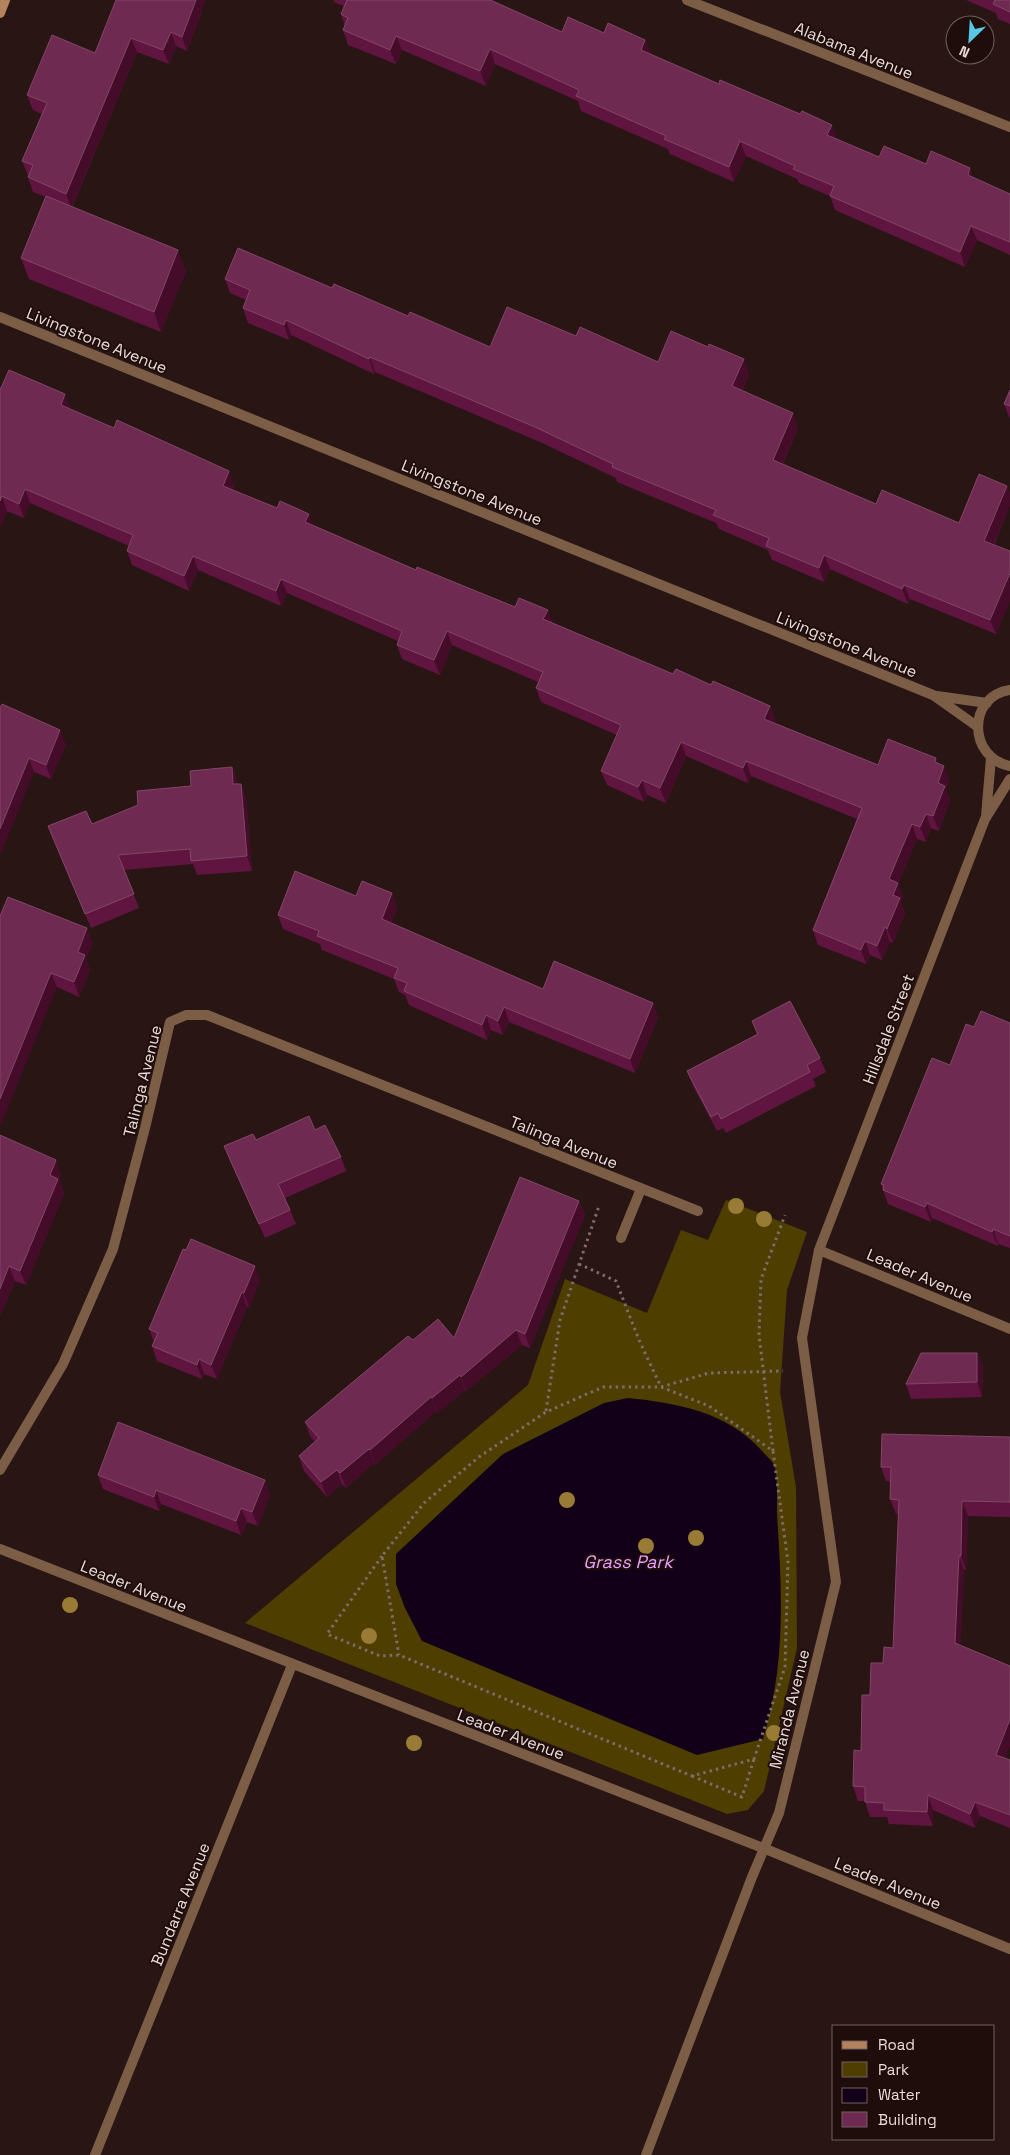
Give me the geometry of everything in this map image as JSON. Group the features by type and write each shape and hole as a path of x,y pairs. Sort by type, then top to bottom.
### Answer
{"main road":[{"path":"0,13 5,0"}],"street":[{"name":"Alabama Avenue","path":"687,0 1010,127"},
{"name":"Livingstone Avenue","path":"0,317 933,695 978,727"},
{"path":"1010,690 995,695 986,703 982,710 978,727 979,738 991,758 1010,766"},
{"name":"Livingstone Avenue","path":"933,695 986,703"},
{"name":"Hillsdale Street","path":"986,819 991,758"},
{"name":"Hillsdale Street","path":"819,1250 986,819 1010,779"},
{"name":"Talinga Avenue","path":"0,1470 63,1364 114,1249 170,1022 186,1015 207,1015 698,1211"},
{"path":"621,1238 641,1189"},
{"name":"Leader Avenue","path":"819,1250 1010,1329"},
{"name":"Miranda Avenue","path":"646,2155 763,1848 779,1813 836,1582 802,1338 819,1250"},
{"name":"Leader Avenue","path":"0,1549 763,1848 1010,1948"},
{"name":"Bundarra Avenue","path":"95,2155 292,1665"}],"path":[{"path":"546,1412 560,1320 599,1206"},
{"path":"785,1214 761,1280 759,1335 762,1371 788,1562 785,1667 742,1797 398,1655 380,1656 327,1634 382,1556 424,1503 479,1457 546,1412 602,1387 661,1387 709,1373 762,1371 806,1369"},
{"path":"578,1264 616,1281 639,1340 661,1387 709,1406 774,1451"},
{"path":"382,1556 398,1655"},
{"path":"692,1776 754,1758"}],"green space":[{"path":"726,1200 807,1232 787,1290 780,1392 796,1487 797,1648 764,1791 748,1810 727,1814 245,1623 528,1385 565,1279 647,1313 681,1230 708,1240"}],"water":[{"name":"Grass Park","path":"628,1398 683,1407 718,1418 748,1438 774,1465 777,1481 781,1600 779,1656 776,1683 763,1739 697,1755 422,1641 405,1608 396,1584 396,1554 503,1454 604,1403"}],"building":[{"path":"116,0 196,0 182,37 171,32 163,50 131,38 66,194 28,177 33,165 22,161 47,103 27,95 52,35 95,53"},
{"path":"347,0 490,0 562,32 568,17 604,33 608,23 645,40 641,50 719,84 720,80 800,114 802,111 832,125 827,135 879,157 884,146 926,164 931,151 970,168 968,175 1010,194 1010,242 971,226 960,252 830,196 834,186 793,169 795,166 740,141 729,167 664,139 666,136 576,96 579,90 490,49 480,71 396,36 390,50 343,30 348,18 341,14"},
{"path":"995,0 1010,0 1010,12 993,4"},
{"path":"46,196 178,250 154,312 21,258"},
{"path":"238,248 332,288 334,284 408,316 410,312 490,347 507,307 576,336 580,327 658,362 671,331 708,347 709,344 744,359 732,386 793,413 773,460 876,504 882,490 959,523 979,474 1007,486 984,541 1010,551 1010,573 990,620 904,585 902,589 824,555 819,568 766,546 769,538 713,515 716,510 612,467 613,464 535,427 370,357 369,359 286,320 284,325 243,308 250,290 225,279"},
{"path":"9,370 65,394 61,405 114,428 117,420 229,471 223,486 277,508 280,501 309,514 305,522 416,570 417,567 515,607 519,598 548,610 543,619 673,674 676,669 711,685 713,681 770,706 764,719 878,765 888,739 936,758 935,762 944,766 938,783 945,786 933,816 926,814 920,827 912,824 889,879 898,883 893,895 900,898 887,929 885,927 877,946 865,941 861,950 813,930 862,808 746,761 743,768 681,742 660,788 642,780 638,787 601,771 621,725 536,688 543,672 447,631 434,660 397,645 402,631 281,579 276,591 193,556 184,576 127,551 133,535 25,489 19,504 2,496 0,501 0,390"},
{"path":"1010,390 1010,406 1004,404"},
{"path":"2,704 60,730 46,765 29,758 0,829 0,708"},
{"path":"232,767 233,784 241,784 247,856 191,861 190,849 118,855 134,894 85,914 48,826 86,811 92,824 138,805 137,791 191,786 190,771"},
{"path":"295,871 356,896 362,881 392,893 382,919 543,989 554,961 653,1003 630,1059 504,1007 498,1021 486,1015 482,1025 404,991 407,983 394,978 398,968 317,936 319,931 278,915"},
{"path":"8,897 87,928 78,952 85,955 74,982 51,973 0,1099 0,916"},
{"path":"790,1001 820,1058 807,1065 810,1072 721,1119 718,1113 711,1117 687,1071 758,1034 752,1021"},
{"path":"981,1011 1010,1023 1010,1236 993,1229 992,1232 927,1203 925,1207 883,1190 884,1185 881,1184 932,1058 950,1065 966,1024 974,1027"},
{"path":"309,1116 315,1130 325,1125 341,1157 278,1184 290,1210 259,1224 224,1146 253,1134 256,1140"},
{"path":"0,1135 56,1160 50,1175 58,1179 20,1271 9,1266 0,1289"},
{"path":"520,1177 579,1201 525,1334 516,1330 461,1377 460,1375 431,1397 370,1450 340,1473 337,1470 321,1482 299,1456 319,1438 305,1422 408,1336 413,1340 438,1319 454,1338"},
{"path":"191,1239 255,1266 211,1365 199,1359 197,1365 152,1346 158,1333 149,1329 183,1249 186,1250"},
{"path":"921,1353 977,1353 977,1382 906,1384"},
{"path":"118,1422 265,1480 252,1512 241,1508 236,1521 156,1490 154,1497 98,1475"},
{"path":"882,1434 1010,1437 1010,1502 962,1501 961,1556 959,1556 955,1643 1010,1666 1010,1719 996,1755 1010,1760 1010,1815 975,1802 970,1814 928,1795 927,1812 884,1810 884,1803 865,1802 865,1787 853,1786 854,1750 861,1751 862,1695 870,1695 871,1663 883,1663 884,1647 893,1648 899,1500 890,1499 891,1467 881,1467"}]}
